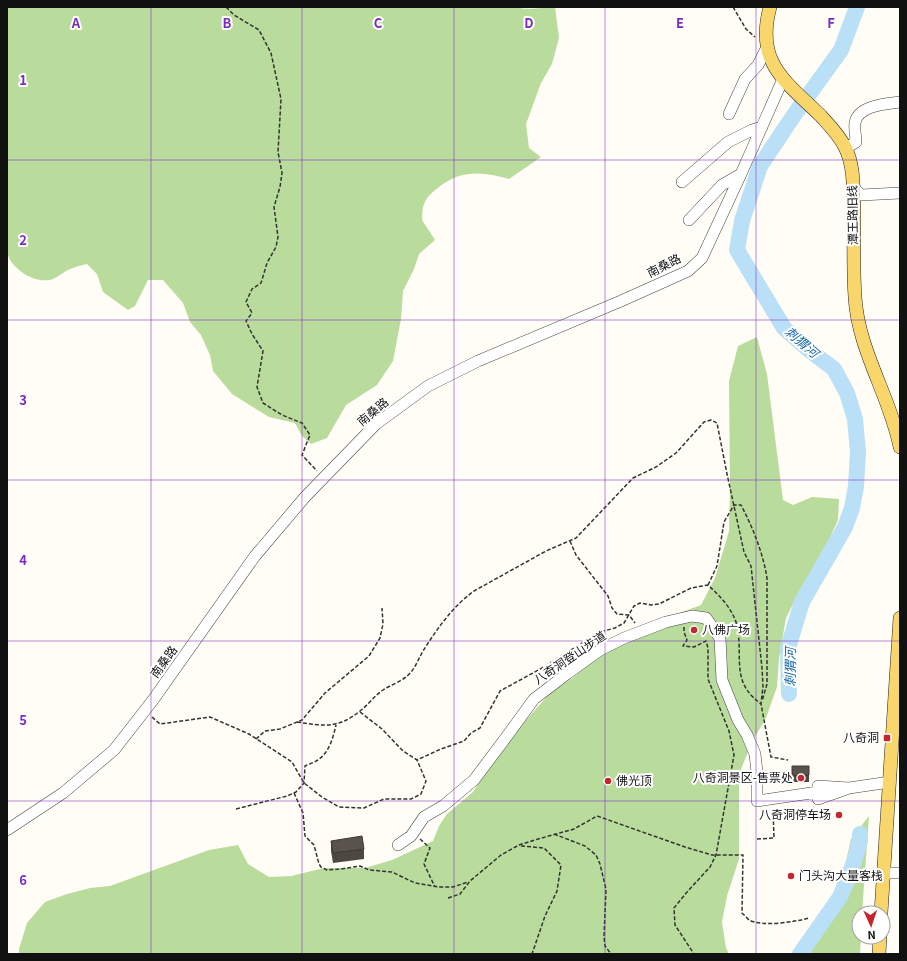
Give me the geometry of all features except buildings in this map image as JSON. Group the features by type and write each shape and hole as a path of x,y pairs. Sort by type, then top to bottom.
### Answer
{"main road":[{"name":"潭王路旧线","path":"770,7 767,25 767,47 774,66 786,82 824,119 839,136 846,148 852,170 855,286 858,316 871,361 892,416 900,447"},
{"path":"882,905 899,664 900,618"}],"street":[{"path":"729,114 745,79 758,65 767,47"},
{"name":"南桑路","path":"7,830 63,794 114,750 144,711 255,556 305,497 376,424 428,386 478,361 688,271 702,258 762,127 786,82"},
{"path":"846,148 856,142 855,122 860,113 872,107 900,102"},
{"path":"682,182 728,142 752,130 762,127"},
{"path":"689,220 722,185 741,174"},
{"path":"853,187 861,195 900,193"},
{"name":"八奇洞登山步道","path":"398,845 411,836 424,817 443,806 474,780 534,699 600,650 624,638 666,622 684,617 692,616 706,618 720,638 722,680 738,720 755,754 757,772 757,802 890,782"},
{"path":"884,873 900,873"}],"path":[{"path":"226,7 259,30 271,53 281,99 278,152 282,173 280,187 274,207 278,237 276,247 267,263 261,282 252,289 246,302 252,313 246,321 263,351 257,387 263,403 282,415 302,422 310,435 302,455 324,478"},
{"path":"733,7 746,29 767,47"},
{"path":"297,722 325,726 336,725 360,712 382,691 404,679 411,672 436,629 464,598 474,590 546,551 576,538 633,478 656,467 676,453 704,422 711,420 717,423 744,552 751,566 762,668 763,686 761,704 771,757 788,760"},
{"path":"708,585 717,566 724,522 734,505"},
{"path":"734,505 741,505 748,518 765,565 767,578 768,684 761,704"},
{"path":"570,540 576,555 608,596 612,608 617,614 629,615 635,623 653,627"},
{"path":"256,739 265,732 280,729 302,720 325,693 369,656 380,638 384,624 382,608"},
{"path":"684,617 684,632 687,640 683,646 694,647 706,641 708,648 708,679 729,731 734,756 716,855 710,867 674,908 675,925 694,954"},
{"path":"144,711 160,724 210,717 249,734 292,762 304,783 322,798 339,807 364,808 384,800 411,799 421,794 426,781 417,760"},
{"path":"236,809 294,793 304,783 305,766 325,754 333,737 336,725"},
{"path":"294,793 303,813 305,836 314,845 319,864 327,870 360,866 369,870 392,872 415,884 435,887 452,887 470,881"},
{"path":"757,839 774,838 773,799"},
{"path":"448,898 460,894 470,881 501,855 518,845 574,829 597,816 685,847 716,855 743,856 742,913 749,920 758,923 769,923 809,918"},
{"path":"413,832 430,848 424,864 435,887"},
{"path":"554,834 585,846 596,855 600,864 606,889 604,937 605,946 611,954"},
{"path":"518,845 544,848 561,865 557,891 545,916 532,954"}],"green space":[{"path":"7,7 517,7 530,9 555,7 559,38 552,64 541,83 526,124 529,148 541,157 509,179 482,174 465,174 440,186 429,196 423,206 422,220 435,240 419,254 414,269 403,291 401,319 393,361 377,385 346,405 327,438 311,444 302,436 295,423 269,417 232,394 213,371 210,355 201,335 190,322 183,303 163,280 148,280 135,306 128,310 103,292 97,274 87,264 71,268 53,279 43,280 36,279 22,272 12,262 8,256 7,250"},
{"path":"757,337 767,374 783,500 793,505 812,497 839,499 838,520 821,557 802,586 786,618 779,658 777,687 766,718 753,740 739,774 739,859 727,896 722,922 726,948 729,954 19,954 19,949 27,923 45,902 90,888 110,886 209,850 238,845 248,864 269,877 291,876 324,868 365,868 392,860 433,841 439,826 447,814 473,792 498,753 550,693 571,679 589,664 647,628 666,618 701,605 715,578 729,531 729,381 738,346"},
{"path":"869,816 863,905 851,905 851,945 861,945 860,954 806,954 816,939 831,909 843,875 851,839"}],"waterway":[{"name":"刺猬河","path":"789,694 788,648 802,602 845,527 852,508 856,486 858,452 855,419 847,393 834,369 784,328 737,250 742,221 760,166 794,115 841,50 857,7"},
{"name":"刺猬河","path":"800,954 840,897 853,865 860,841 860,834"}],"place":[{"name":"八佛广场","path":"694,630"},
{"name":"八奇洞","path":"887,738"},
{"name":"八奇洞景区-售票处","path":"801,778"},
{"name":"佛光顶","path":"608,781"},
{"name":"八奇洞停车场","path":"839,815"},
{"name":"门头沟大量客栈","path":"791,876"}]}
